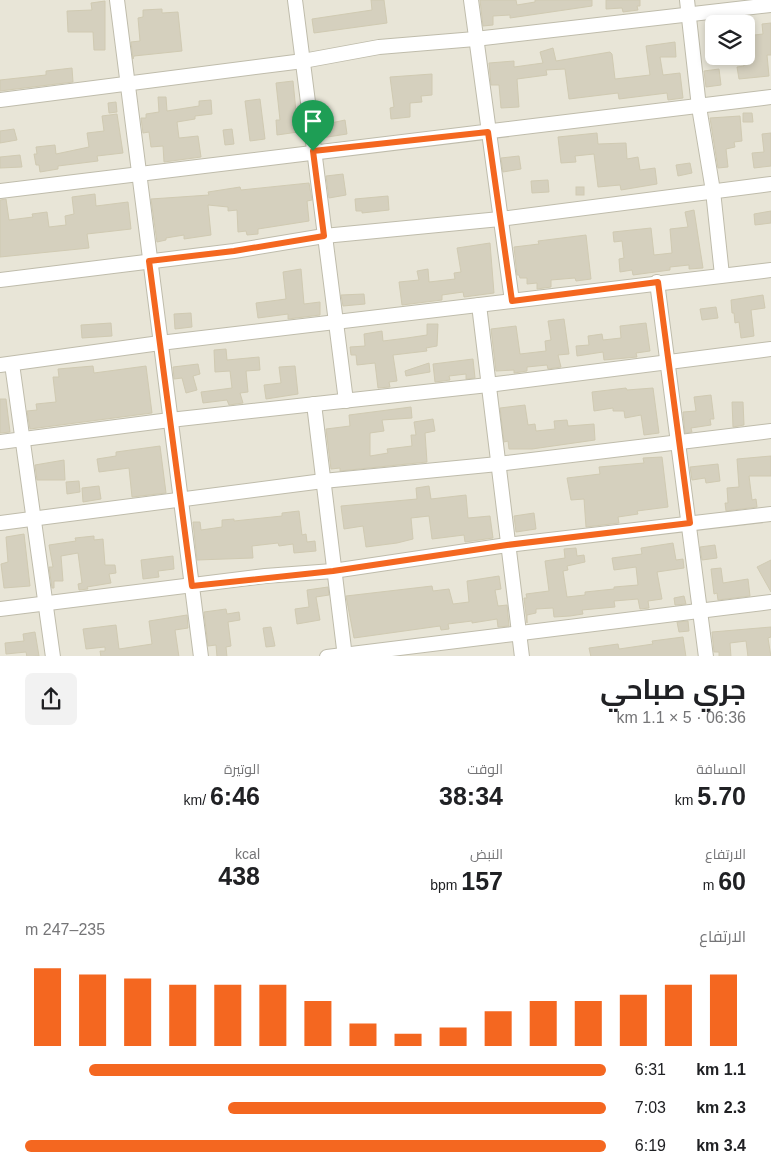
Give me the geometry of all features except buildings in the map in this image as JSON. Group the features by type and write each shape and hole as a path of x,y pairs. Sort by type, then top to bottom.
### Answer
{"street":[{"path":"116,0 137,174 201,656"},
{"path":"295,0 346,400"},
{"path":"471,0 512,301"},
{"path":"0,100 302,61 379,47 475,39 688,7 771,5"},
{"path":"688,7 699,107 713,191 722,276"},
{"path":"0,191 313,151 488,132 771,97"},
{"path":"0,280 234,251 324,236 500,219 771,184"},
{"path":"53,656 21,440 6,364 160,343 771,270"},
{"path":"658,282 706,656"},
{"path":"479,305 522,656"},
{"path":"0,442 170,420 488,385 771,349"},
{"path":"314,404 333,571 345,655"},
{"path":"0,523 323,481 498,464 771,430"},
{"path":"0,609 333,571 507,545 771,514"},
{"path":"327,656 771,602"}],"shaded area":[{"path":"0,0 771,0 771,656 0,656"}],"route":[{"path":"488,132 512,301 658,282 690,523 507,545 333,571 265,576 192,586 149,261 234,251 324,236 313,151 488,132"}]}
